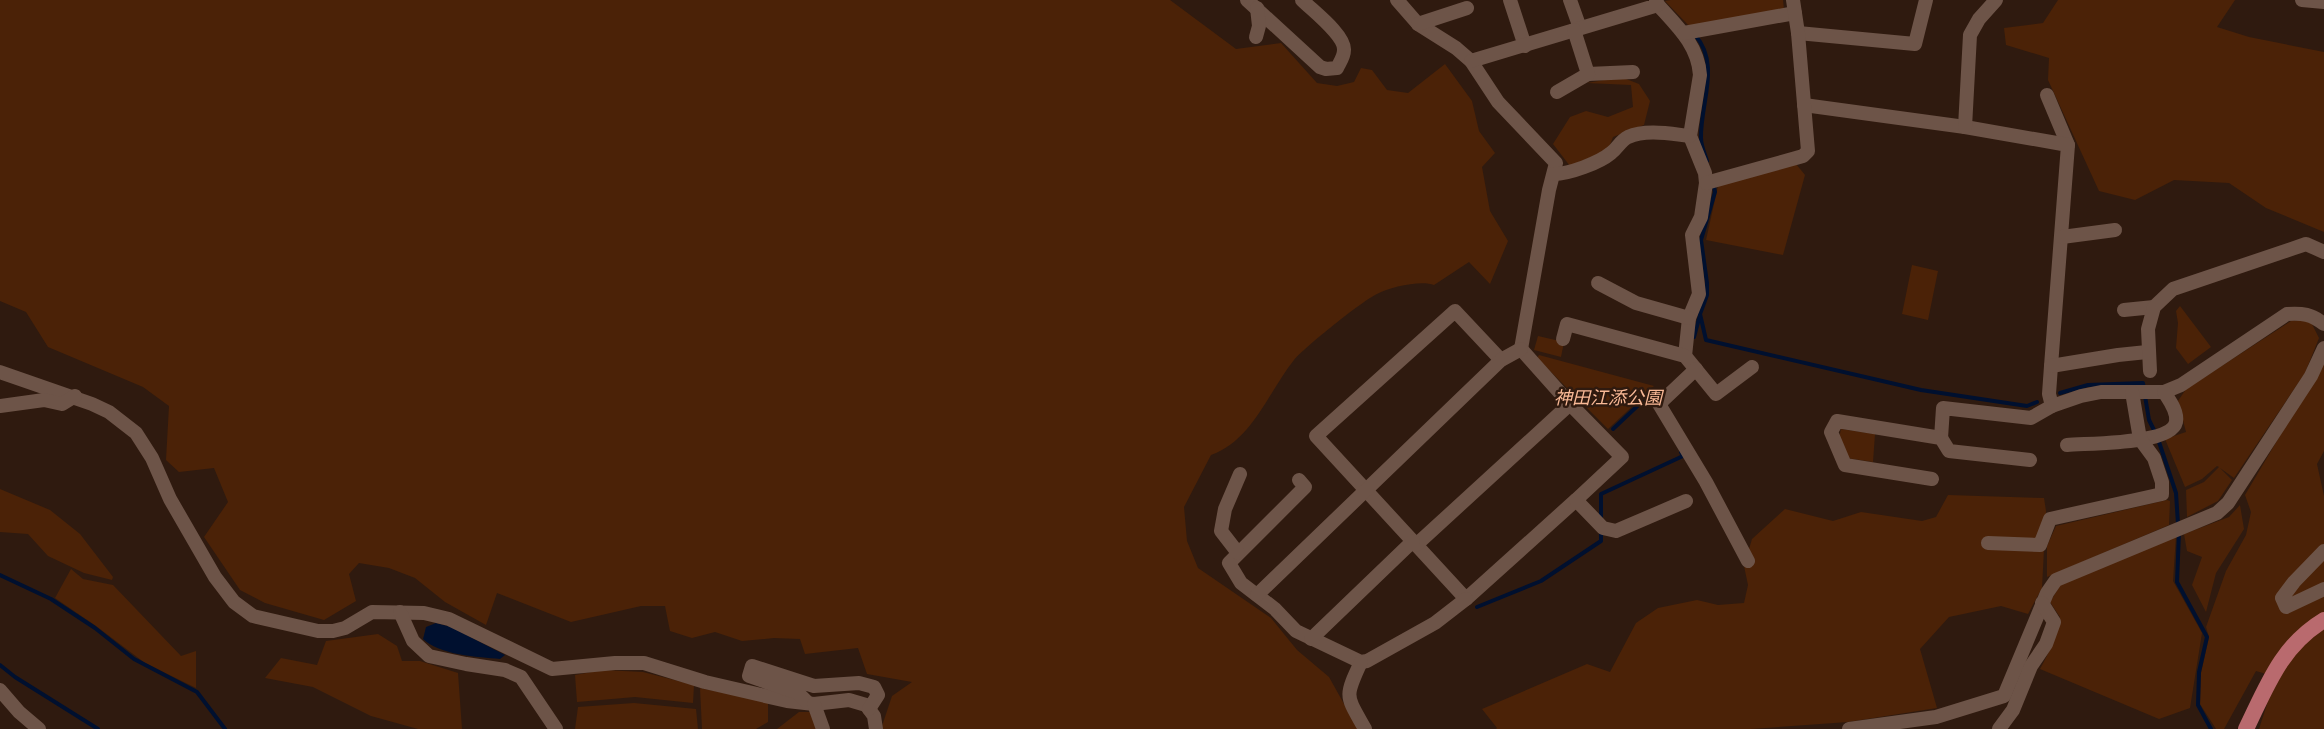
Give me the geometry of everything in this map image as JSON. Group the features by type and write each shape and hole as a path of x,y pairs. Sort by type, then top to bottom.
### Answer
{"main road":[{"path":"2246,729 2278,663 2307,632 2324,620"}],"street":[{"path":"1252,4 1320,67 1336,68 1345,50 1342,39 1302,0"},
{"path":"1397,0 1418,24 1456,48 1471,61 1498,102 1556,163 1549,190 1521,350"},
{"path":"1510,0 1525,46"},
{"path":"1570,0 1588,74"},
{"path":"1798,33 1915,44 1926,0"},
{"path":"1965,127 1970,36 1979,19 1996,0"},
{"path":"2302,0 2324,2"},
{"path":"1471,61 1657,3 1691,32 1700,75 1690,136 1706,183 1701,217 1692,235 1699,294 1689,318 1685,356"},
{"path":"1252,4 1259,27 1256,37"},
{"path":"1691,32 1794,6 1798,33 1808,152 1803,156 1706,183"},
{"path":"1418,24 1467,8"},
{"path":"1557,92 1588,74 1633,72"},
{"path":"2047,95 2068,145 2049,394 2052,406"},
{"path":"1804,105 1965,127 2068,145"},
{"path":"1554,174 1567,174 1611,154 1621,141 1636,135 1660,133 1690,136"},
{"path":"2062,237 2115,230"},
{"path":"2150,371 2147,352 2148,329 2154,308 2173,289 2306,244 2324,252"},
{"path":"1598,283 1635,303 1689,318"},
{"path":"2124,310 2154,308"},
{"path":"1466,599 1316,436 1455,311 1501,360"},
{"path":"2030,460 1949,450 1941,438 1943,408 2031,418 2052,406 2101,392 2164,392 2181,385 2287,314 2313,315 2324,324"},
{"path":"1563,339 1568,324 1685,356 1716,394 1752,367"},
{"path":"1850,729 1936,717 2004,696 2043,603 2056,580 2217,513 2228,503 2311,376 2324,348"},
{"path":"1257,595 1501,360 1521,350"},
{"path":"1299,480 1305,487 1228,562 1241,583 1275,609 1296,631 1361,662 1367,661 1435,623 1466,599 1622,457 1521,350"},
{"path":"2051,366 2147,352"},
{"path":"1696,369 1659,404 1706,482 1748,561"},
{"path":"0,372 75,396 109,412 136,433 152,458 170,499 214,577 234,602 253,616 318,631 333,631 345,628 372,612 424,613 449,619 552,669 615,663 644,663 705,682 787,700 811,703 849,700 866,705 874,716 874,727"},
{"path":"1988,543 2040,545 2050,519 2162,494 2162,482 2154,458 2144,439 2132,392"},
{"path":"2067,445 2144,439 2170,432 2176,421 2174,408 2164,392"},
{"path":"0,406 44,400 62,404 75,396"},
{"path":"1311,639 1414,543 1570,404"},
{"path":"1932,479 1845,465 1832,432 1837,421 1941,438"},
{"path":"1238,553 1221,531 1225,509 1240,474"},
{"path":"1576,500 1603,528 1616,531 1686,501"},
{"path":"2324,551 2282,598 2286,607 2324,589"},
{"path":"1999,729 2013,710 2031,666 2046,644 2054,622 2043,603"},
{"path":"400,612 413,640 429,656 506,670 521,677 556,729"},
{"path":"1361,662 1348,689 1350,703 1365,729"},
{"path":"823,729 811,703 798,693 749,676 752,666 814,686 859,682 874,687 878,695 869,709"},
{"path":"2,695 39,729"}],"green space":[{"path":"0,0 1170,0 1236,49 1281,43 1317,83 1337,86 1354,82 1361,68 1372,70 1387,90 1408,93 1445,64 1472,101 1479,131 1495,153 1482,167 1490,211 1508,241 1490,284 1469,262 1434,285 1421,283 1397,287 1383,291 1359,305 1294,360 1249,427 1238,439 1211,455 1184,507 1187,541 1198,568 1271,618 1297,650 1329,677 1358,729 881,729 892,696 912,682 867,674 858,648 805,654 800,639 774,638 742,641 715,632 692,638 670,631 665,606 641,606 571,622 497,593 486,625 445,602 415,578 389,568 359,563 349,574 356,601 324,620 265,603 240,590 204,537 228,502 214,468 179,472 166,460 169,406 143,387 48,347 26,312 0,301"},
{"path":"1783,0 1784,10 1691,28 1665,1"},
{"path":"2058,0 2235,0 2217,27 2249,37 2324,52 2324,232 2266,208 2229,183 2174,180 2135,200 2099,191 2048,80 2049,58 2006,45 2004,28 2043,23"},
{"path":"1621,77 1639,84 1650,101 1644,125 1613,137 1608,150 1570,166 1553,144 1570,117 1586,111 1608,117 1633,107 1631,85 1587,83"},
{"path":"1796,164 1805,175 1783,255 1706,240 1718,186"},
{"path":"1912,265 1938,271 1928,320 1902,314"},
{"path":"2180,306 2211,347 2188,364 2176,348 2178,323 2176,311"},
{"path":"2305,320 2312,324 2319,338 2305,373 2234,478 2220,468 2232,480 2218,501 2187,517 2186,490 2204,482 2219,467 2217,466 2202,479 2185,487 2165,439 2186,432 2178,401 2186,389 2291,321"},
{"path":"1538,336 1564,342 1561,357 1534,350"},
{"name":"神田江添公園","path":"1539,355 1654,386 1608,429 1537,358"},
{"path":"2324,361 2324,451 2317,464 2324,496 2324,729 2259,729 2268,701 2280,678 2256,671 2224,729 2216,729 2200,704 2201,673 2209,637 2206,627 2226,571 2246,535 2251,512 2245,495"},
{"path":"1841,429 1875,434 1873,462 1847,458 1839,438"},
{"path":"0,489 50,510 80,534 113,577 112,580 84,573 48,556 28,534 0,532"},
{"path":"1948,495 2044,498 2046,511 2042,588 2028,614 2001,606 1949,617 1920,649 1937,708 1848,722 1751,729 1496,729 1482,709 1587,664 1610,672 1636,623 1658,608 1697,600 1718,605 1744,603 1748,585 1744,566 1752,539 1785,509 1833,521 1861,512 1922,521 1936,517"},
{"path":"2170,501 2169,525 2047,577 2047,546 2056,526"},
{"path":"2240,505 2244,529 2216,573 2206,612 2192,585 2202,557 2187,551 2184,534 2229,517"},
{"path":"2176,536 2173,581 2202,633 2190,708 2159,719 2040,669 2057,631 2060,617 2050,602 2061,584"},
{"path":"71,569 83,579 113,585 181,656 196,651 196,688 145,663 55,598"},
{"path":"378,634 397,646 402,661 420,661 458,673 462,729 418,729 371,716 313,687 265,678 281,658 317,665 326,641"},
{"path":"603,670 643,672 694,685 693,703 635,697 577,702 575,675"},
{"path":"700,688 768,702 768,722 756,729 702,729"},
{"path":"634,703 696,709 698,729 575,729 578,707"},
{"path":"799,712 810,712 817,729 777,729"}],"water":[{"path":"436,623 451,627 505,655 500,659 439,649 423,639 426,627"}],"waterway":[{"path":"1695,35 1703,46 1707,59 1707,85 1701,138 1707,161"},
{"path":"1713,183 1715,192 1701,240 1707,295 1700,314 1706,340 1921,390 2027,406 2037,402"},
{"path":"1694,337 1700,315"},
{"path":"2060,393 2088,385 2143,383 2144,389"},
{"path":"1613,429 1648,396 1661,394"},
{"path":"1651,395 1655,403"},
{"path":"2145,396 2149,420 2155,432"},
{"path":"2158,439 2176,493 2178,524"},
{"path":"1601,520 1601,494 1683,456 1681,452"},
{"path":"1477,607 1541,581 1601,541 1601,530"},
{"path":"2179,532 2177,582 2207,637 2199,672 2198,705 2211,729"},
{"path":"0,575 51,599 95,628 134,659 197,692 225,729"},
{"path":"0,665 15,677 98,729"}]}
